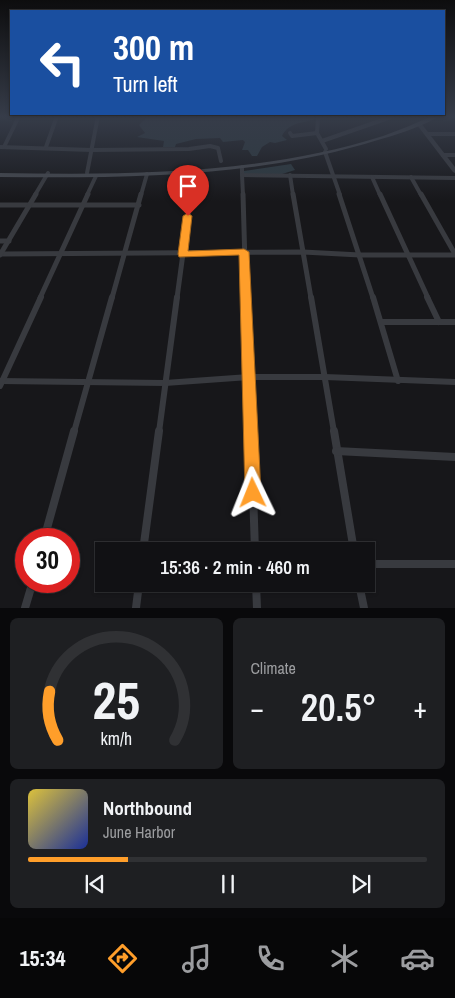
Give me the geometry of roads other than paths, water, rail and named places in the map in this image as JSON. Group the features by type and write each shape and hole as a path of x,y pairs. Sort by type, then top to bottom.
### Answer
{"main road":[{"path":"0,174 87,173 209,167 326,151 349,144"},
{"path":"48,174 96,176 194,171 242,166 353,144"}],"street":[{"path":"87,173 93,144"},
{"path":"324,144 360,255 398,381"},
{"path":"434,144 455,171"},
{"path":"2,147 92,150 156,147 188,149 215,146 218,148 221,161"},
{"path":"442,155 455,155"},
{"path":"242,166 255,542"},
{"path":"144,542 194,171"},
{"path":"0,255 48,174"},
{"path":"47,528 126,254 147,174"},
{"path":"242,175 455,178"},
{"path":"290,175 352,542"},
{"path":"96,176 1,383 165,383 249,377 324,376 398,381 455,382"},
{"path":"372,177 439,322"},
{"path":"0,255 303,252 360,255 455,255 411,178"},
{"path":"0,205 139,205"},
{"path":"0,241 9,241"},
{"path":"381,322 455,322"},
{"path":"336,451 455,457"},
{"path":"375,564 455,564"},
{"path":"136,608 138,592"},
{"path":"256,592 257,608"},
{"path":"361,592 364,608"},
{"path":"25,608 29,593"}]}
